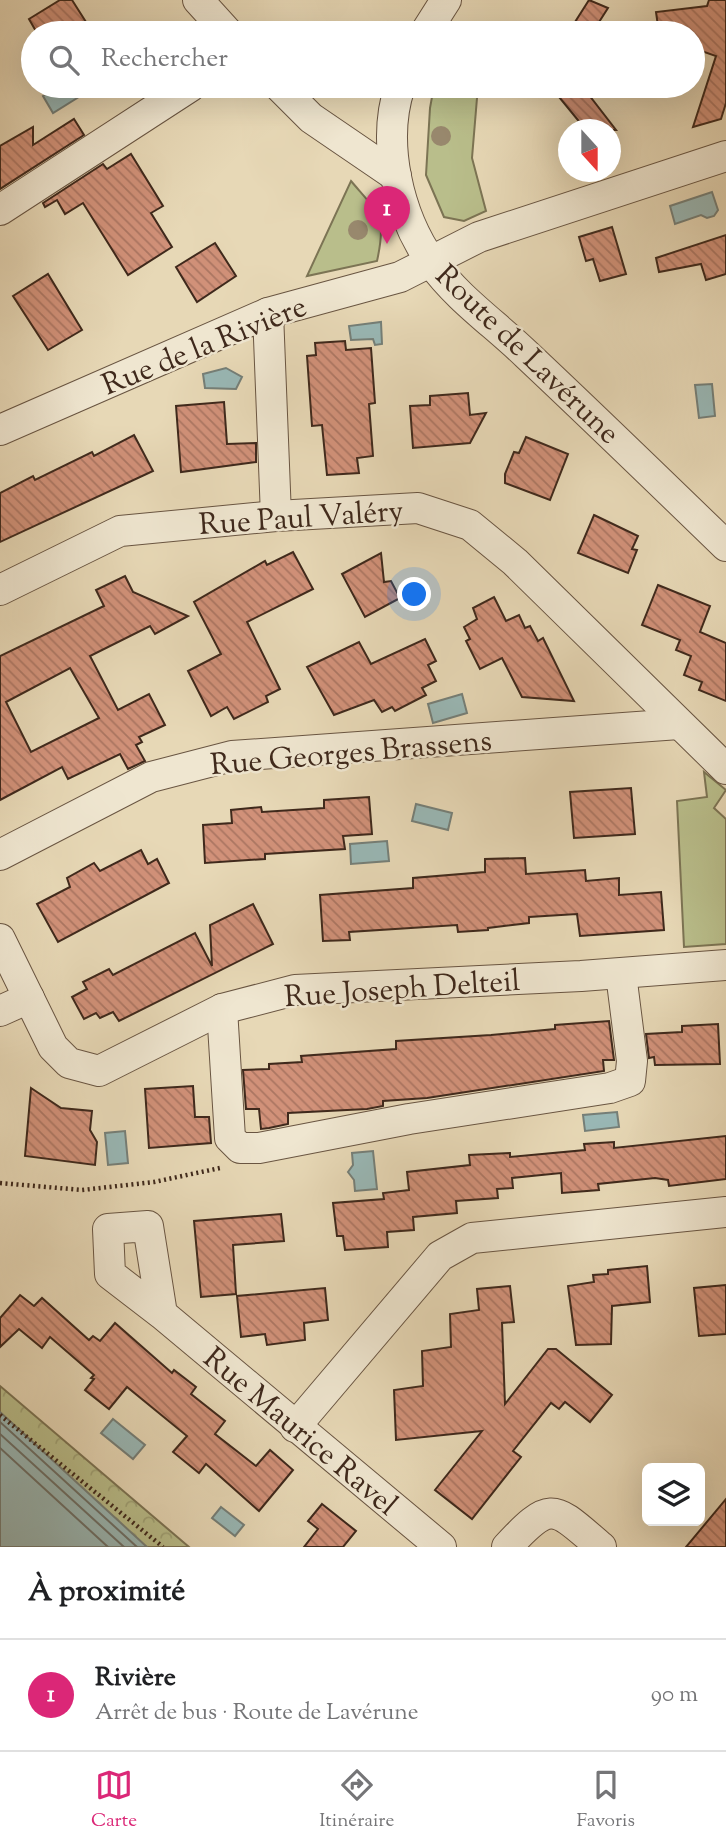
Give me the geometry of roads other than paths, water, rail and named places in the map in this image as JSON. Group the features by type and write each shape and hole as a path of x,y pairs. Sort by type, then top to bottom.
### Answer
{"street":[{"path":"198,0 217,21"},
{"path":"433,21 446,0"},
{"path":"0,210 173,98"},
{"path":"291,98 311,118 396,176"},
{"name":"Route de Lavérune","path":"398,98 393,136 396,176 409,219 431,261 456,292 524,352 726,546"},
{"name":"Rue de la Rivière","path":"0,429 268,313 400,277 479,237 726,156"},
{"path":"268,313 276,516"},
{"name":"Rue Paul Valéry","path":"0,590 120,531 276,516 418,508 470,525 515,562 726,769"},
{"name":"Rue Georges Brassens","path":"0,855 151,777 232,756 679,724"},
{"name":"Rue Joseph Delteil","path":"0,939 52,1047 69,1063 99,1071 222,1009 295,990 621,974 726,964"},
{"path":"222,1009 230,1138 240,1148 259,1148 409,1119 610,1088 630,1081 632,1060 621,974"},
{"path":"0,1011 29,998"},
{"path":"295,1427 440,1256 472,1238 726,1212"},
{"name":"Rue Maurice Ravel","path":"162,1314 441,1547"},
{"path":"508,1547 531,1521 545,1513 562,1514 601,1547"}],"water":[{"path":"44,98 77,98 53,113"},
{"path":"712,192 718,210 714,216 707,218 701,215 675,224 670,206"},
{"path":"381,322 382,344 375,345 373,339 351,340 349,326"},
{"path":"226,368 242,377 236,389 205,388 203,374"},
{"path":"712,384 715,416 699,418 695,385"},
{"path":"462,694 467,713 433,723 428,704"},
{"path":"416,804 452,813 448,830 412,821"},
{"path":"387,841 389,861 351,864 350,844"},
{"path":"617,1112 619,1127 585,1131 583,1115"},
{"path":"125,1131 128,1163 108,1165 105,1133"},
{"path":"373,1151 377,1189 355,1191 354,1180 348,1172 353,1165 352,1153"},
{"path":"0,1412 147,1547 0,1547"},
{"path":"113,1419 145,1445 133,1459 101,1433"},
{"path":"221,1507 244,1525 235,1536 212,1518"}],"place":[{"name":"Rivière","path":"387,244"}]}
